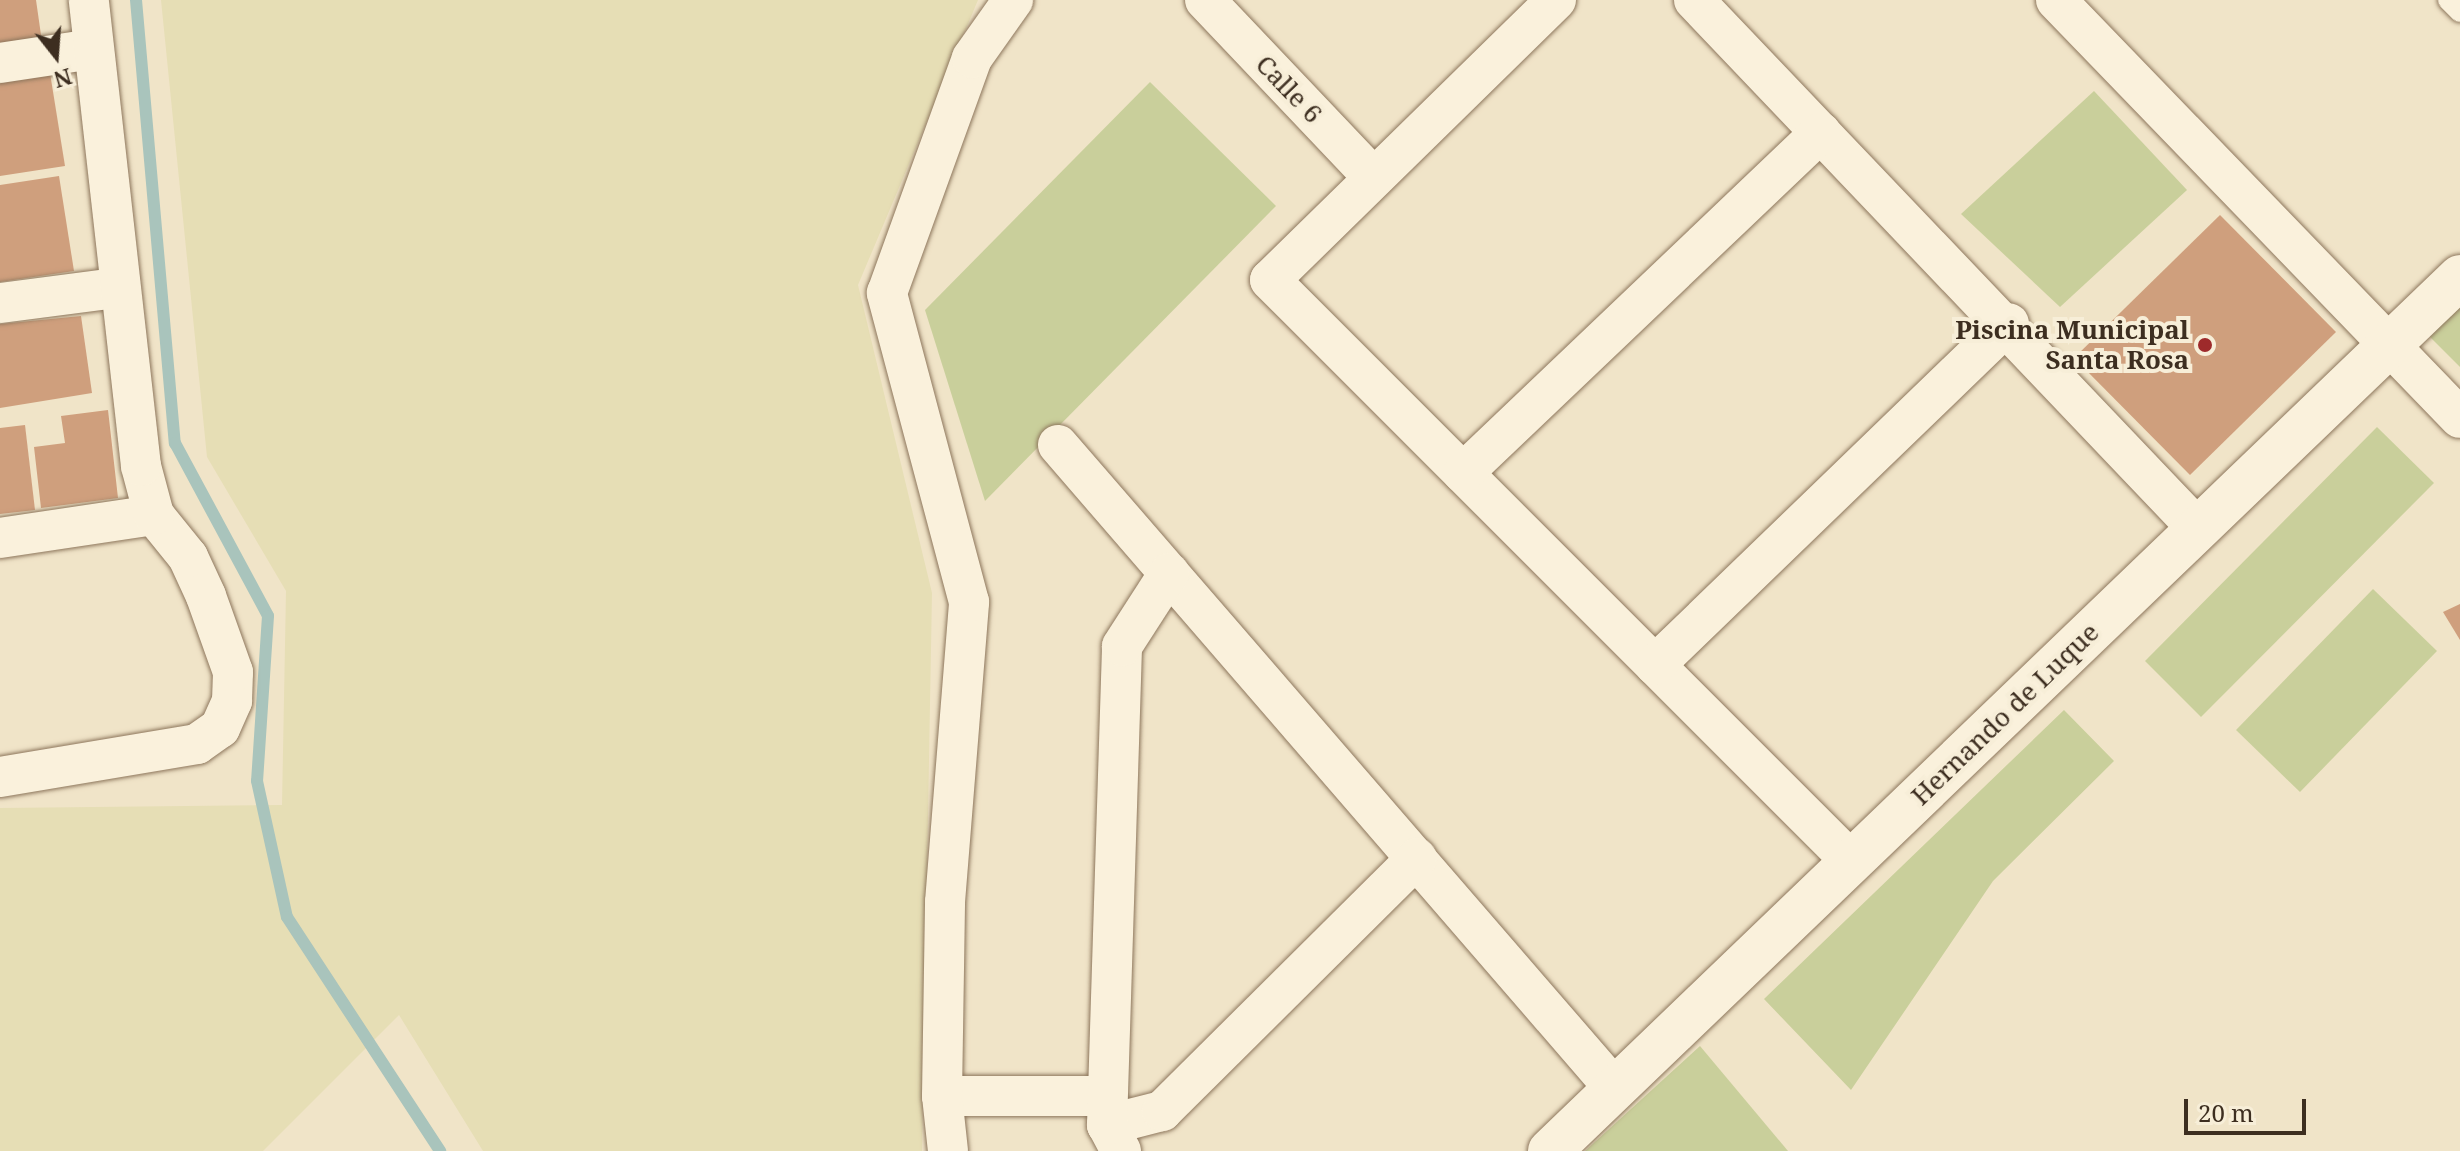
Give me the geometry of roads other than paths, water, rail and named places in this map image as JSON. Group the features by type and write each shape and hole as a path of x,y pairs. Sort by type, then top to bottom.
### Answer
{"street":[{"path":"0,777 170,752 220,728 233,672 188,557 154,515 116,288 89,0"},
{"path":"948,1151 942,1096 945,902 969,602 887,293 972,58 1013,0"},
{"name":"Calle 6","path":"1205,0 1374,178"},
{"path":"1556,0 1270,280 1852,862"},
{"path":"1694,0 2009,323 2198,529"},
{"path":"2074,6 2460,418"},
{"path":"0,63 93,49"},
{"path":"1463,473 1821,132"},
{"name":"Hernando de Luque","path":"1550,1151 2460,277"},
{"path":"0,303 116,288"},
{"path":"1655,665 2009,323"},
{"path":"1058,445 1615,1089"},
{"path":"0,538 154,515"},
{"path":"1112,1124 1122,646 1169,573"},
{"path":"942,1096 1112,1124 1162,1111 1417,858"}],"lane":[{"path":"2448,0 2460,12"}],"waterway":[{"path":"136,0 175,443 268,616 257,781 287,917 440,1151"}],"place":[{"name":"Piscina Municipal Santa Rosa","path":"2205,345"}]}
